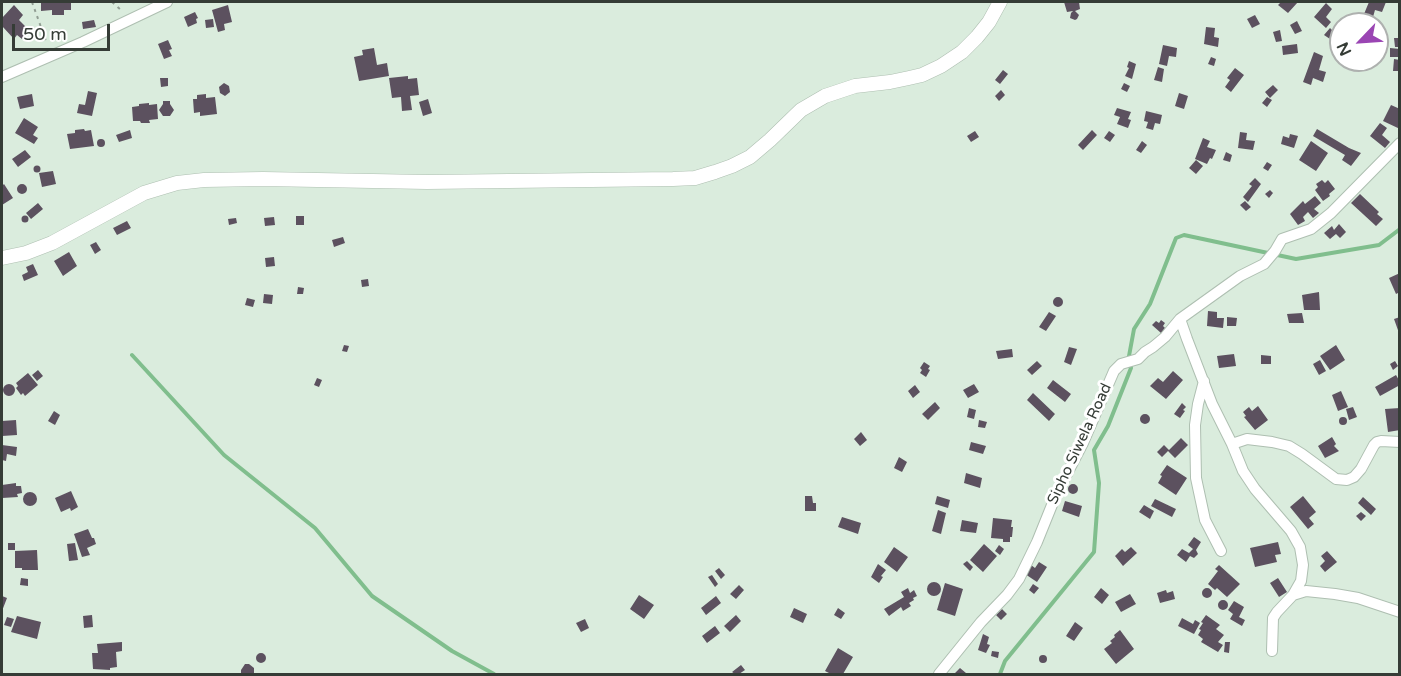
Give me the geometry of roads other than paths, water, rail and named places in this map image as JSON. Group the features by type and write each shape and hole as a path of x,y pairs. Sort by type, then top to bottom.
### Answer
{"street":[{"path":"2,77 167,2"},
{"path":"2,258 26,253 52,243 144,193 177,183 263,179 427,182 695,178 732,166 750,157 801,110 825,96 855,86 891,82 922,75 941,66 962,52 977,38 1000,2"},
{"name":"Sipho Siwela Road","path":"939,675 1019,579 1114,371 1121,364 1138,359 1165,337 1180,318 1240,276 1264,264 1282,239 1311,229 1331,213 1400,143"},
{"path":"1180,318 1212,404 1243,471 1255,489 1291,531 1300,547 1303,565 1301,581 1293,595 1273,618 1272,651"},
{"path":"1204,381 1195,425 1196,478 1205,520 1221,551"},
{"path":"1232,444 1248,439 1289,446 1336,479 1347,480 1354,477 1361,469 1377,442 1400,442"},
{"path":"1293,595 1306,591 1335,594 1358,598 1400,612"}],"waterway":[{"path":"1000,674 1005,661 1094,552 1099,483 1094,450 1108,426 1131,368 1129,356 1134,329 1150,304 1176,238 1184,235 1296,259 1379,245 1400,229"},
{"path":"132,355 224,455 315,528 372,596 452,651 494,674"}]}
